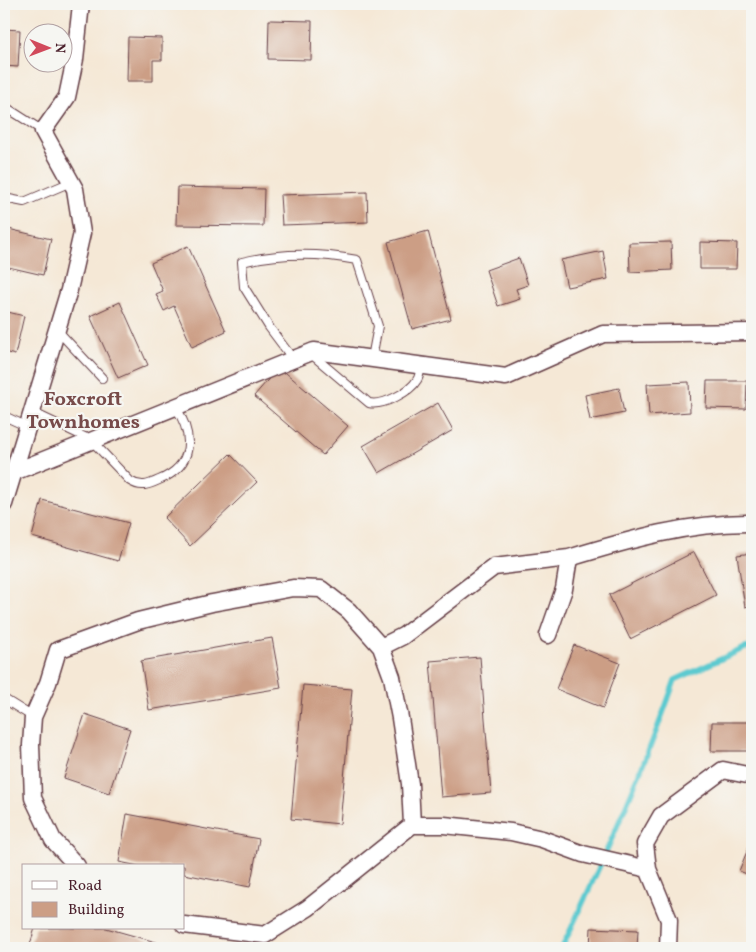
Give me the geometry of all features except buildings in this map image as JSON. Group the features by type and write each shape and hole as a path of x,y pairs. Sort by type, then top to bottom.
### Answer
{"street":[{"path":"4,504 69,290 82,232 76,189 43,130 67,97 75,59 81,4"},
{"path":"14,472 314,351 506,377 602,334 752,332"},
{"path":"381,647 403,636 494,567 569,558 624,541 666,532 730,522 752,523"},
{"path":"548,635 564,588 569,558"},
{"path":"74,864 54,840 33,798 31,745 33,717 48,683 58,650 138,621 252,594 293,588 321,589 349,611 381,647 392,677 400,718 410,784 412,825"},
{"path":"668,948 669,920 648,869 645,844 661,816 723,770 752,776"},
{"path":"185,925 265,935 308,908 412,825 444,825 511,832 542,839 582,854 648,869"}],"lane":[{"path":"4,106 43,130"},
{"path":"4,198 24,202 72,182"},
{"path":"293,359 268,327 244,287 242,262 266,256 337,256 357,260 378,326 372,358"},
{"path":"57,330 102,378"},
{"path":"310,352 369,403 378,405 396,398 417,381 421,365"},
{"path":"4,416 30,419 91,440 130,481 138,486 152,484 179,469 186,456 187,430 185,421 175,406"},
{"path":"4,699 33,717"}],"waterway":[{"path":"562,948 622,816 675,680 745,648 752,647"}],"district":[{"name":"Foxcroft Townhomes","path":"83,412"}]}
